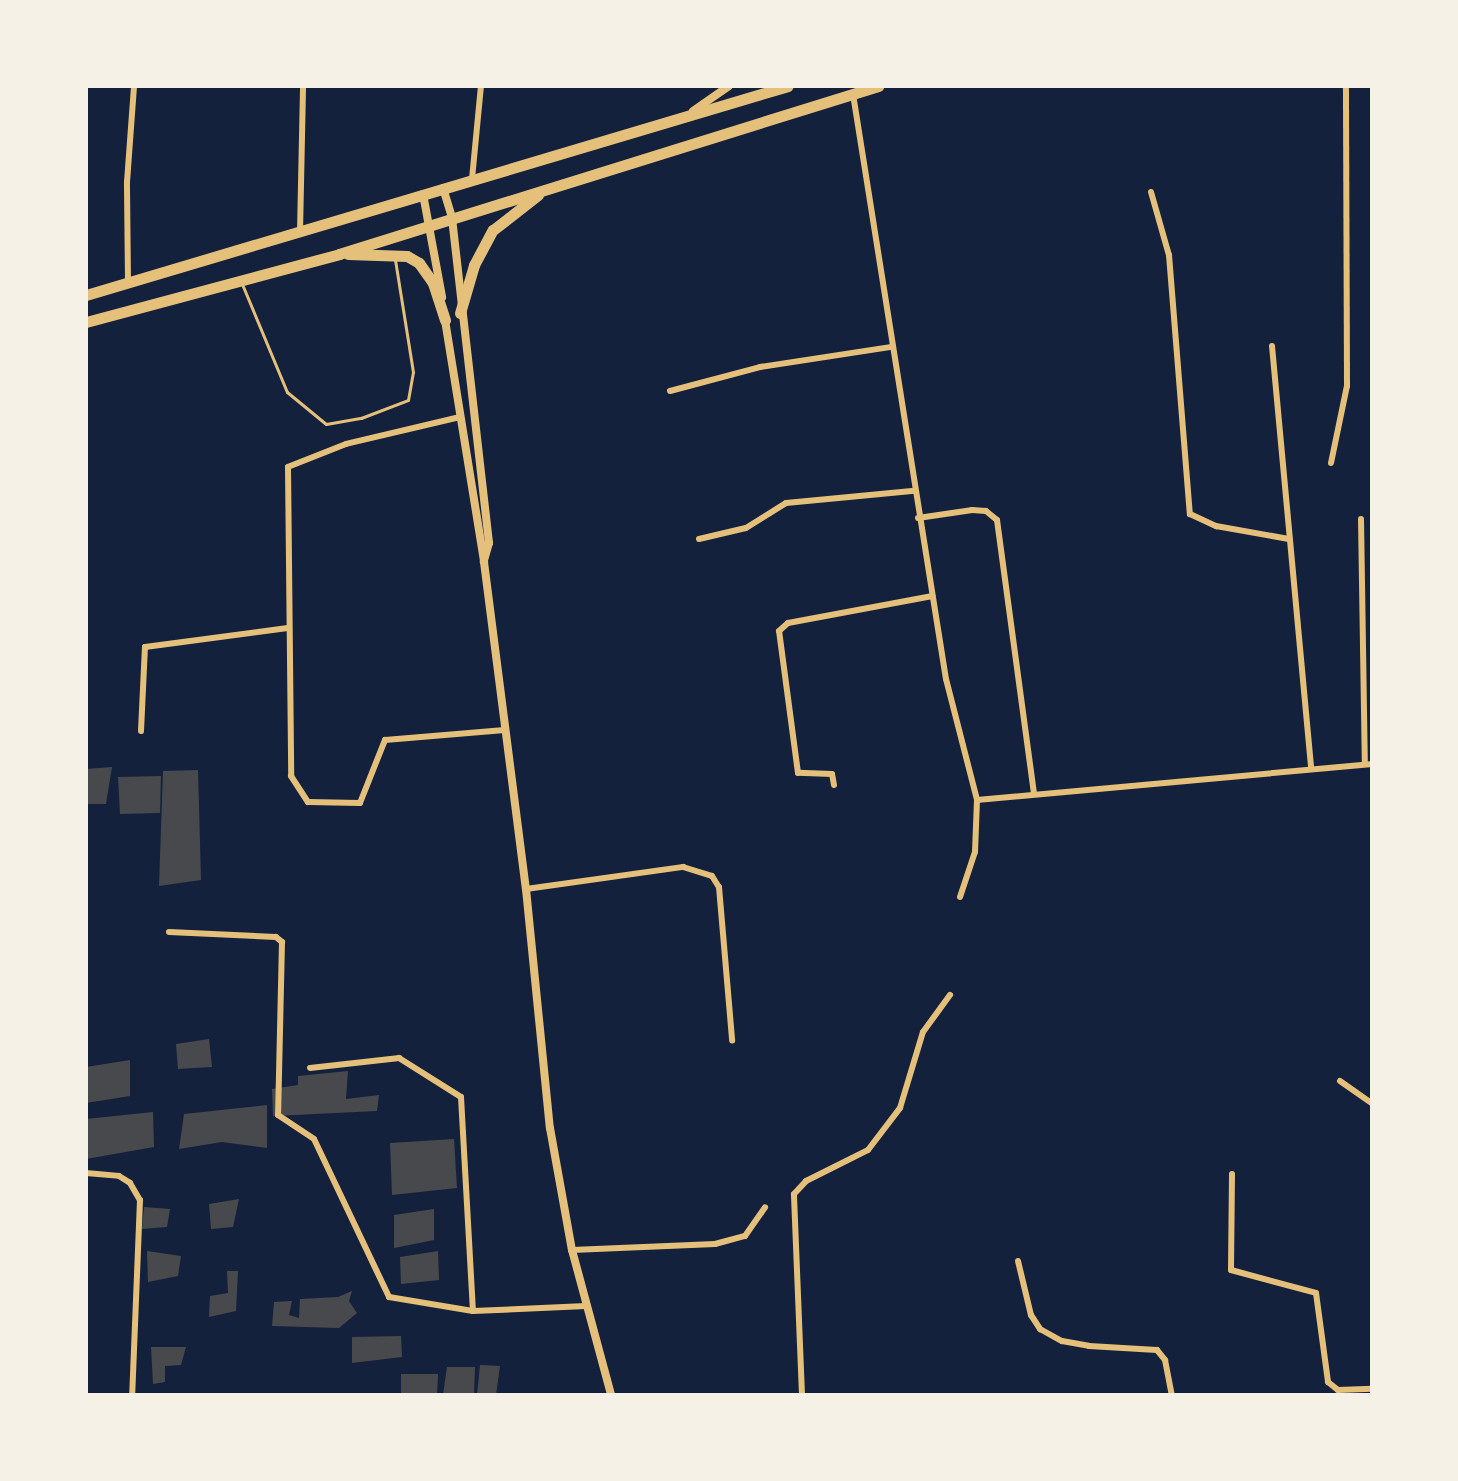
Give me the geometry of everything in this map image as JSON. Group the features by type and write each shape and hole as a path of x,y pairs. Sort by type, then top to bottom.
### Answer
{"highway":[{"path":"86,295 788,86"},
{"path":"86,322 339,254 878,86"},
{"path":"460,313 474,265 493,230 548,189"},
{"path":"339,254 394,254 419,263 433,283 445,320"}],"street":[{"path":"128,283 127,182 134,86"},
{"path":"300,232 303,86"},
{"path":"472,179 481,86"},
{"path":"677,121 729,86"},
{"path":"1331,463 1347,386 1346,86"},
{"path":"853,94 946,679 977,800 975,852 960,897"},
{"path":"443,188 452,218 460,313 489,543 484,562"},
{"path":"1151,192 1169,255 1190,514 1216,526 1289,539"},
{"path":"423,194 431,224 484,562 526,889 550,1128 572,1250 611,1395"},
{"path":"1272,346 1311,768"},
{"path":"670,391 760,367 891,347"},
{"path":"460,417 346,444 288,467 288,761 298,792 308,802 363,801 376,754 385,740 505,730"},
{"path":"699,539 746,528 786,503 914,491"},
{"path":"918,518 972,510 986,511 997,520 1034,794"},
{"path":"977,800 1369,764 1361,519"},
{"path":"834,785 832,774 798,773 779,631 788,623 932,596"},
{"path":"141,731 147,645 288,628"},
{"path":"526,889 683,867 712,876 719,887 732,1040"},
{"path":"169,932 276,937 282,942 278,1115 314,1139 389,1297 473,1311 586,1306"},
{"path":"802,1395 794,1194 806,1181 868,1150 900,1108 923,1032 950,995"},
{"path":"310,1068 399,1058 461,1097 473,1311"},
{"path":"1340,1081 1372,1103"},
{"path":"86,1173 119,1176 130,1183 140,1200 132,1395"},
{"path":"1232,1174 1231,1270 1316,1293 1328,1382 1338,1390 1372,1389"},
{"path":"572,1250 715,1244 745,1236 765,1207"},
{"path":"1018,1261 1031,1315 1040,1329 1062,1341 1089,1346 1157,1350 1165,1360 1172,1395"}],"lane":[{"path":"241,280 287,392 326,424 361,418 408,400 413,372 394,254"}],"building":[{"path":"112,767 106,804 86,804 86,769"},
{"path":"198,770 201,880 159,886 163,771"},
{"path":"161,776 160,813 120,814 118,777"},
{"path":"209,1039 212,1067 178,1069 176,1044"},
{"path":"130,1060 130,1096 86,1103 86,1067"},
{"path":"348,1071 346,1099 379,1095 377,1111 273,1116 272,1089 298,1085 298,1076"},
{"path":"267,1105 267,1148 222,1142 179,1149 184,1114"},
{"path":"153,1112 154,1147 86,1159 86,1119"},
{"path":"454,1139 457,1188 392,1195 390,1143"},
{"path":"239,1199 233,1227 211,1229 209,1204"},
{"path":"144,1207 170,1209 167,1227 142,1229"},
{"path":"434,1209 434,1240 394,1248 394,1215"},
{"path":"147,1251 181,1256 178,1276 148,1282"},
{"path":"438,1251 439,1280 401,1284 400,1257"},
{"path":"227,1271 238,1271 236,1311 209,1317 210,1296 228,1293"},
{"path":"352,1291 349,1301 357,1313 339,1328 272,1326 274,1302 292,1301 289,1315 299,1318 300,1299 338,1297"},
{"path":"401,1336 402,1357 352,1363 352,1337"},
{"path":"151,1347 186,1347 181,1365 165,1366 165,1382 153,1384"},
{"path":"480,1365 500,1366 496,1395 477,1395"},
{"path":"447,1367 475,1367 474,1395 443,1395"},
{"path":"401,1374 438,1374 437,1395 401,1395"}]}
